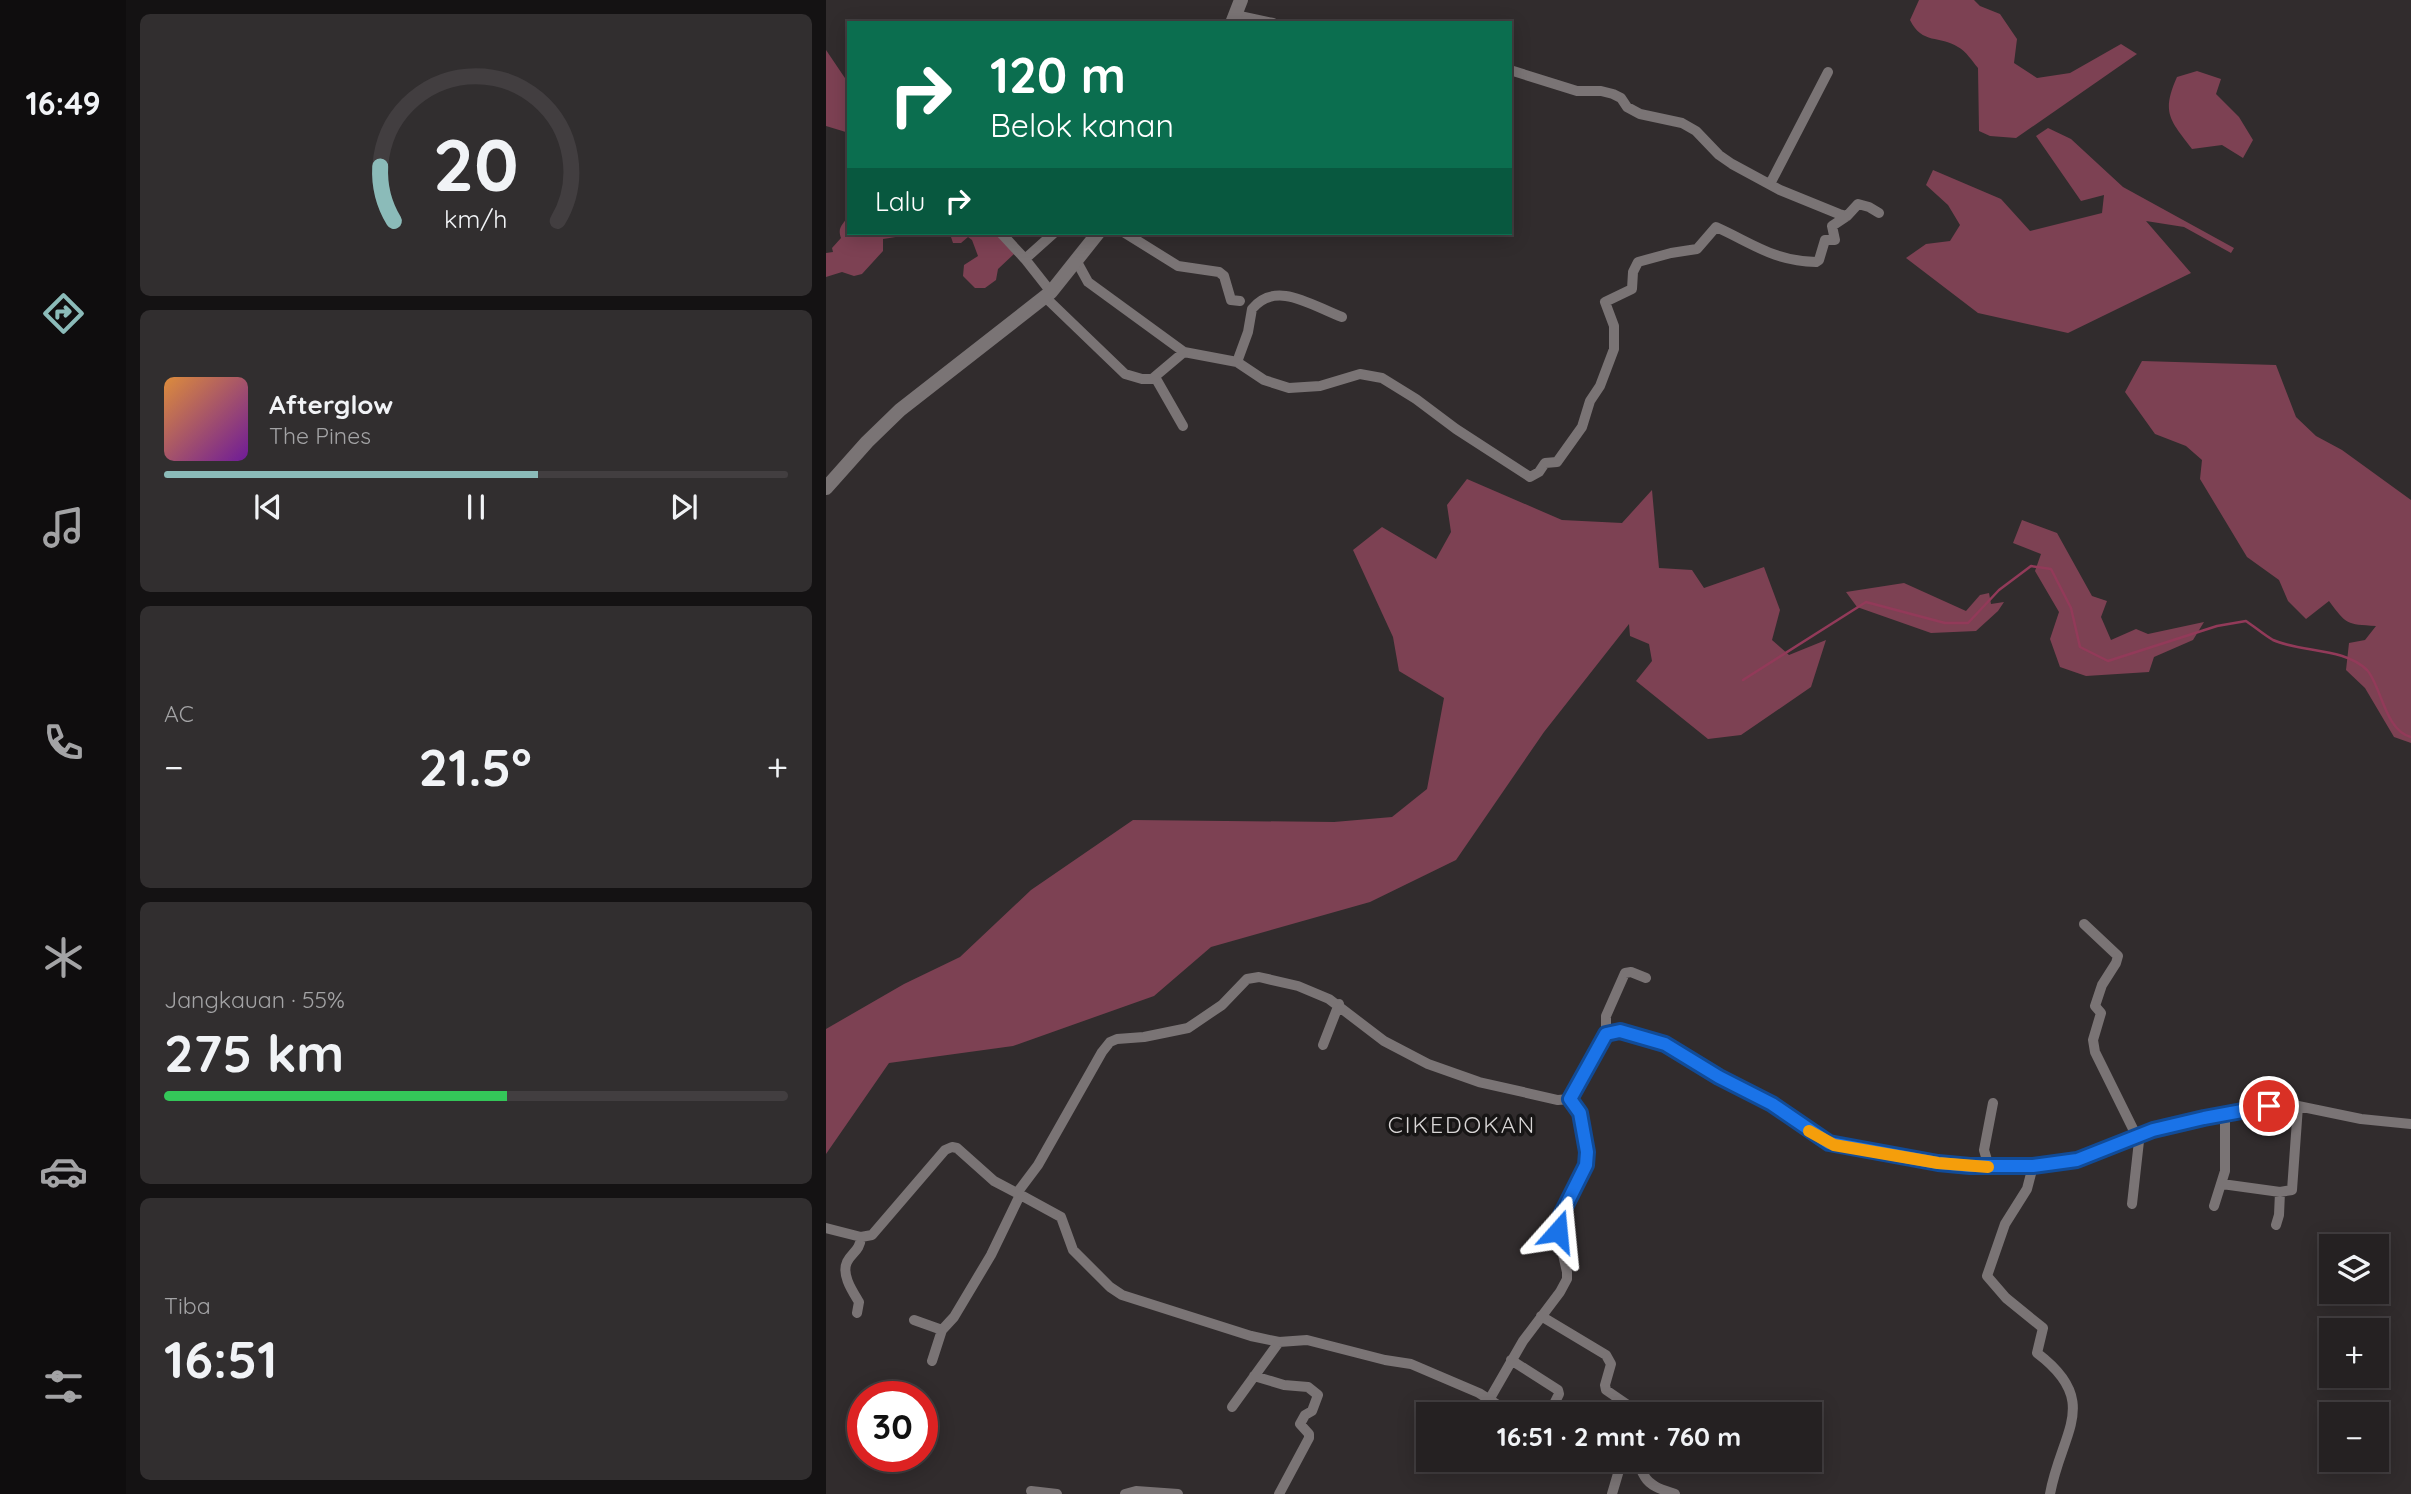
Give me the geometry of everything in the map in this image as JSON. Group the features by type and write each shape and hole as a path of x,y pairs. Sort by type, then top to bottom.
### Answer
{"main road":[{"path":"1234,19 1241,0"},
{"path":"826,488 900,410 1048,295 1096,235"}],"street":[{"path":"1234,19 1254,21"},
{"path":"1512,71 1570,89 1614,94 1621,98 1627,107 1640,114 1682,122 1696,131 1724,159 1794,196 1847,216"},
{"path":"1770,184 1828,72"},
{"path":"1077,261 1088,282 1184,352 1237,362 1264,380 1289,388 1320,386 1360,374 1382,378 1530,477 1539,472 1545,463 1557,463 1582,428 1590,401 1600,386 1615,344 1614,326 1605,302 1632,289 1633,272 1638,262 1697,249 1716,227 1746,244 1782,259 1818,261 1825,240 1835,240 1833,225 1847,216 1857,204 1879,213"},
{"path":"1003,235 1025,259 1048,295 1125,374 1142,379 1154,377 1184,352"},
{"path":"1025,259 1052,235"},
{"path":"1128,235 1178,267 1219,272 1224,276 1229,299 1233,302 1240,301"},
{"path":"1237,362 1248,332 1252,309 1270,297 1287,295 1342,317"},
{"path":"1154,377 1183,426"},
{"path":"2084,924 2118,956 2101,987 2095,1006 2101,1013 2093,1045 2097,1059 2137,1136 2140,1148 2132,1204"},
{"path":"1570,1099 1606,1034 1607,1013 1625,973 1631,972 1646,978"},
{"path":"932,1361 942,1330 954,1317 991,1255 1019,1194 1102,1052 1114,1040 1188,1028 1222,1005 1243,982 1252,977 1269,978 1298,986 1339,1004 1384,1041 1428,1065 1479,1082 1558,1100 1570,1099"},
{"path":"1323,1045 1339,1004"},
{"path":"1606,1034 1620,1031 1665,1044 1719,1077 1772,1104 1829,1143 1938,1163 1989,1167 2033,1166 2089,1157 2137,1136 2176,1124 2269,1106 2298,1106 2361,1119 2411,1124"},
{"path":"1487,1402 1511,1360 1567,1279 1559,1237 1559,1219 1586,1165 1587,1152 1580,1113 1570,1099"},
{"path":"1989,1167 1984,1150 1993,1103"},
{"path":"2222,1184 2280,1192 2293,1189 2298,1106"},
{"path":"2214,1206 2222,1184 2225,1114"},
{"path":"826,1228 861,1237 876,1232 932,1165 950,1148 957,1148 994,1181 1061,1217 1073,1250 1110,1287 1122,1295 1251,1336 1279,1342 1307,1340 1411,1364 1479,1393 1493,1402"},
{"path":"2033,1166 2027,1189 2005,1224 1987,1276 2006,1298 2043,1328 2037,1353 2059,1371 2070,1388 2073,1423 2050,1494"},
{"path":"2276,1225 2280,1192"},
{"path":"857,1314 859,1302 851,1290 846,1269 847,1263 858,1250 861,1237"},
{"path":"1541,1316 1606,1355 1611,1364 1606,1390 1624,1402"},
{"path":"914,1320 942,1330"},
{"path":"1232,1407 1279,1342"},
{"path":"1511,1360 1558,1390 1555,1402"},
{"path":"1254,1376 1284,1385 1308,1387 1318,1395 1312,1411 1305,1415 1300,1424 1309,1434 1309,1438 1279,1494"},
{"path":"1612,1494 1618,1472"},
{"path":"1643,1472 1647,1480 1675,1494"},
{"path":"1031,1491 1056,1494"},
{"path":"1125,1494 1136,1491 1178,1494"}],"shaded area":[{"path":"1919,0 1974,0 1980,6 2000,14 2017,39 2014,63 2037,78 2070,73 2121,44 2137,54 2016,138 1990,136 1979,131 1978,68 1961,49 1951,43 1926,36 1915,28 1910,20"},
{"path":"826,50 847,81 847,132 826,126"},
{"path":"2197,71 2221,79 2216,94 2239,117 2253,140 2243,158 2222,145 2192,149 2173,123 2169,108 2177,77"},
{"path":"2048,128 2071,139 2123,187 2234,248 2231,253 2184,227 2146,221 2191,273 2068,333 1978,313 1906,258 1926,244 1950,241 1960,225 1948,205 1926,185 1933,170 2001,199 2030,231 2102,213 2104,195 2081,201 2036,136"},
{"path":"847,218 847,235 903,235 883,239 883,251 862,274 854,276 842,272 826,277 826,253 833,252 832,248 841,238 840,229"},
{"path":"946,235 998,235 1015,253 998,269 996,280 985,288 975,288 963,276 964,265 978,256 972,240 968,237 961,243 953,243 951,237"},
{"path":"2142,361 2276,365 2296,417 2316,436 2342,450 2411,500 2411,743 2394,737 2365,688 2346,670 2349,643 2365,640 2376,626 2348,622 2329,601 2306,619 2288,601 2279,580 2247,557 2200,479 2202,460 2186,446 2155,434 2125,392"},
{"path":"1467,479 1562,520 1622,523 1652,490 1659,568 1692,570 1704,588 1764,567 1780,610 1772,640 1789,655 1826,640 1811,687 1741,735 1708,739 1636,681 1652,661 1649,644 1630,636 1629,624 1544,732 1456,860 1370,902 1211,947 1154,996 1013,1046 889,1063 826,1154 826,1029 904,984 960,957 1031,890 1133,820 1334,822 1392,817 1427,789 1444,698 1399,671 1393,637 1353,550 1382,527 1436,559 1451,532 1447,505"},
{"path":"2022,520 2057,533 2092,596 2107,601 2101,617 2111,640 2136,629 2148,634 2204,622 2193,640 2154,657 2149,672 2086,676 2060,667 2050,639 2059,612 2035,571 2041,554 2013,543"},
{"path":"1904,583 1966,611 1980,595 1989,593 1991,604 2004,602 1976,631 1931,633 1857,607 1846,592"}],"waterway":[{"path":"1743,680 1866,602 1945,623 1968,623 1999,590 2031,566 2051,569 2071,608 2080,647 2108,661 2217,626 2246,621 2273,640 2346,657 2367,670 2389,717 2402,733 2411,737"}],"slow traffic":[{"path":"1809,1131 1834,1145 1938,1163 1988,1167"}],"district":[{"name":"CIKEDOKAN","path":"1462,1125"}],"route":[{"path":"1558,1231 1561,1215 1586,1165 1587,1152 1580,1113 1570,1099 1606,1034 1613,1031 1653,1039 1676,1049 1719,1077 1772,1104 1823,1141 1938,1163 2002,1167 2077,1160 2153,1130 2269,1106"}]}
